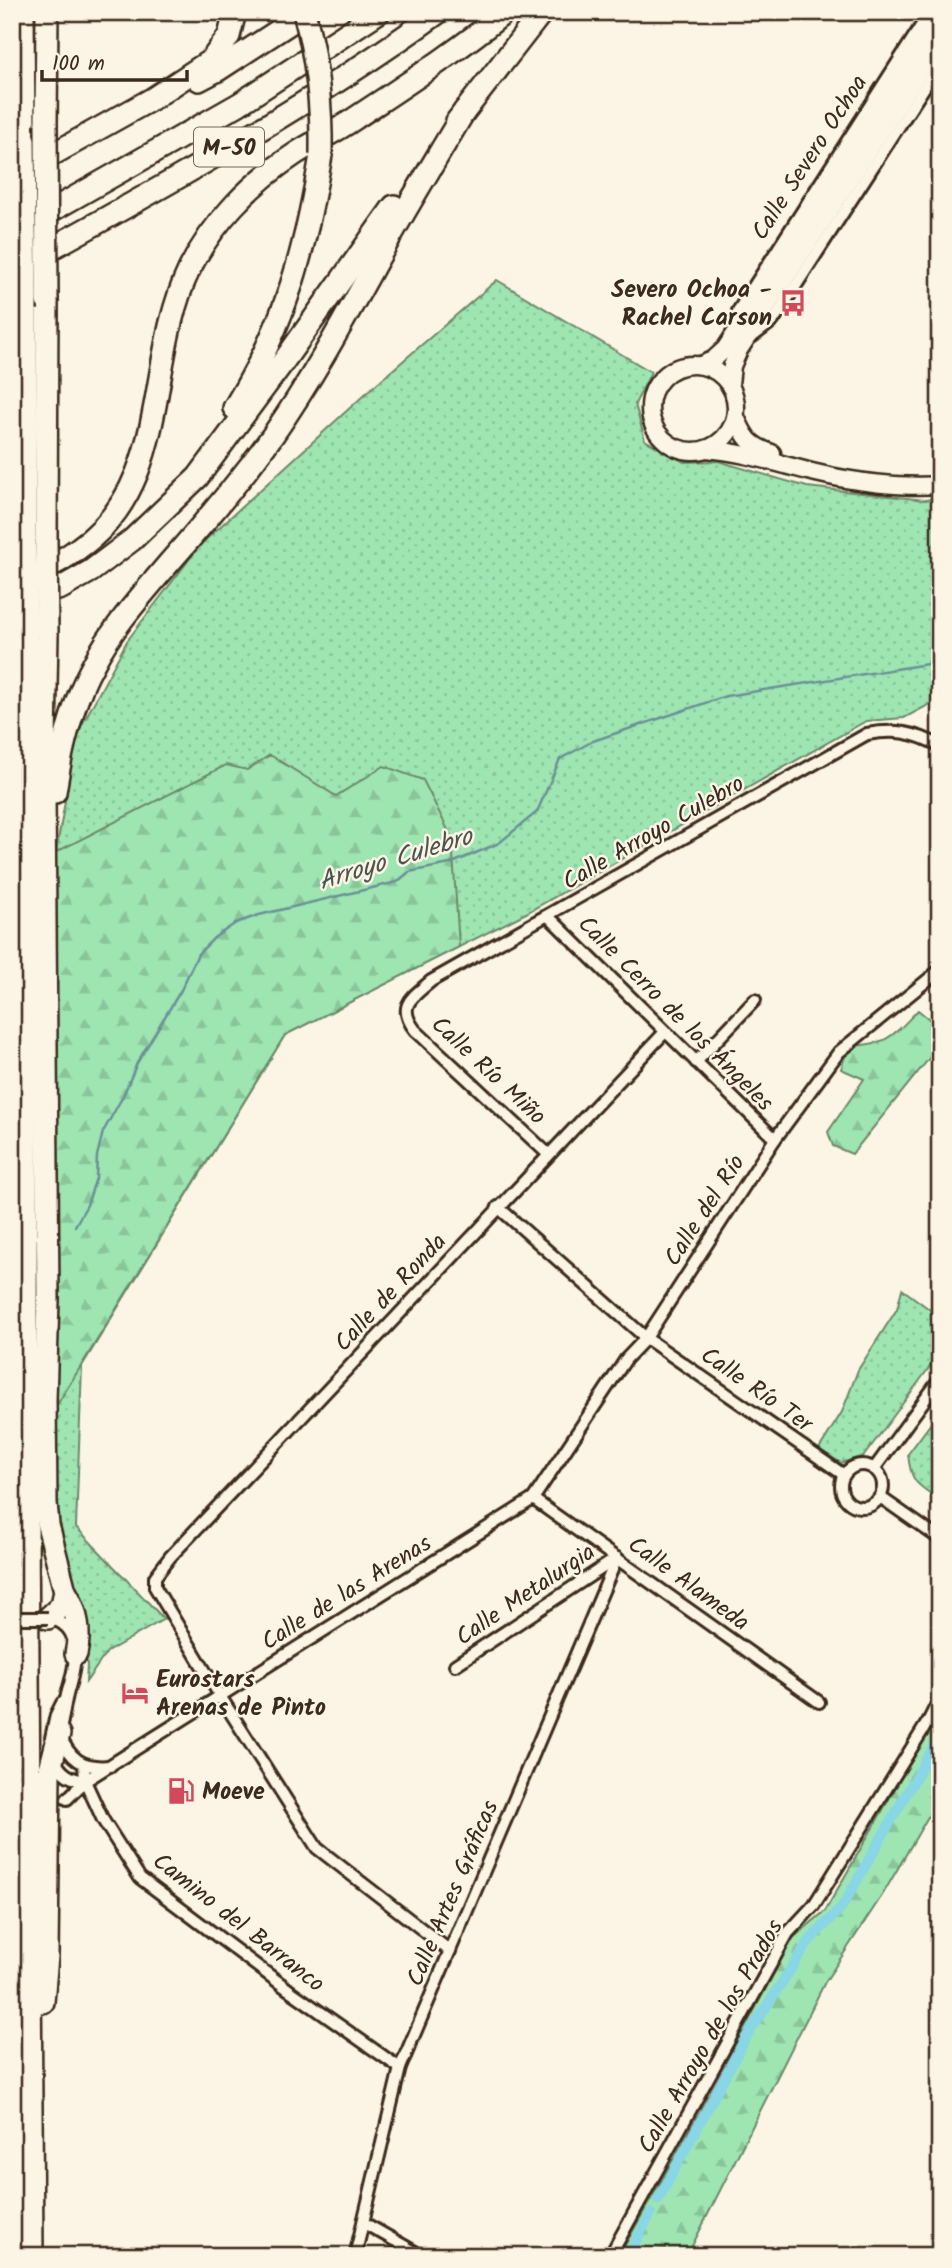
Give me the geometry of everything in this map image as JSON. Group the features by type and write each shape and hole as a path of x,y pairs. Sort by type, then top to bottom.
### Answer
{"highway":[{"path":"14,2256 28,1525 26,1371 37,636 36,541 26,310 23,12"},
{"path":"36,541 47,301 47,12"},
{"path":"46,75 54,12"},
{"path":"61,151 152,99 211,60 229,36 235,12"},
{"path":"12,177 218,70 306,12 318,75 321,155 310,220 288,299 266,352 225,424 132,540"},
{"name":"M-50","path":"12,233 239,104 379,12"},
{"name":"M-50","path":"12,270 182,176 385,51 439,12"},
{"path":"12,579 61,561 92,539 129,494 149,437 167,337 176,303 190,269 223,217 254,186 295,155 351,121 483,31 505,12"},
{"path":"12,604 61,588 91,571 132,540 198,477 347,274 409,183 542,12"},
{"path":"45,858 58,773 73,716 92,666 146,591 232,489 273,435 340,328 400,219 465,110"},
{"path":"37,636 45,858 46,1503 48,1525 65,1591 76,1617 76,1654"},
{"path":"28,1525 35,1487 36,1403 47,1273"},
{"path":"48,1618 62,1605 65,1591"},
{"path":"19,2098 38,2077 41,2054 47,1956 49,1773 60,1734"},
{"path":"49,1834 57,1810 67,1799"},
{"path":"12,2034 33,2256"}],"street":[{"name":"Calle Severo Ochoa","path":"741,336 738,310 930,12"},
{"name":"Calle Severo Ochoa","path":"730,384 741,336 940,17"},
{"name":"Calle Severo Ochoa","path":"741,336 940,40"},
{"name":"Calle Severo Ochoa","path":"701,365 713,360 741,336 773,321 940,63"},
{"path":"736,417 730,432 714,446 685,452 671,447 656,430 649,408 650,398 661,378 680,366 701,365 717,371 730,384 736,398 736,417 743,435 756,448 814,465 865,473 940,475"},
{"path":"706,449 732,451 818,474 871,482 940,485"},
{"name":"Calle Arroyo Culebro","path":"405,1014 411,999 431,981 867,734 888,730 908,733 940,746"},
{"name":"Calle Cerro de los Ángeles","path":"548,916 775,1139"},
{"name":"Calle del Río","path":"533,1499 626,1359 646,1338 775,1139 839,1052 940,970"},
{"path":"696,1062 755,1000"},
{"name":"Calle Río Miño","path":"405,1014 415,1030 548,1154"},
{"name":"Calle de Ronda","path":"220,1696 155,1587 155,1577 498,1207 665,1032"},
{"name":"Calle Río Ter","path":"498,1207 646,1338 844,1475"},
{"path":"874,1469 940,1379"},
{"path":"855,1466 874,1469 882,1479 880,1497 870,1506 857,1507 851,1504 842,1494 844,1475 855,1466"},
{"path":"880,1497 940,1539"},
{"name":"Calle Alameda","path":"533,1499 819,1702"},
{"name":"Calle de las Arenas","path":"67,1799 85,1781 533,1499"},
{"name":"Calle Metalurgia","path":"455,1665 618,1558"},
{"name":"Calle Artes Gráficas","path":"355,2256 400,2068 618,1558"},
{"path":"12,1618 58,1620 72,1636 76,1654 73,1677 52,1727 51,1736 53,1755 65,1774 85,1781 84,1764"},
{"path":"68,1691 60,1734 72,1757 84,1764 110,1766"},
{"path":"220,1696 317,1848 450,1951"},
{"name":"Calle Arroyo de los Prados","path":"610,2256 788,1933 814,1905 940,1698"},
{"name":"Camino del Barranco","path":"85,1781 103,1820 140,1878 289,1990 400,2068"},
{"path":"364,2223 422,2256"}],"green space":[{"path":"497,280 651,372 635,404 645,440 684,462 718,461 807,487 925,500 940,498 940,699 904,718 866,721 526,913 285,1035 82,1366 76,1527 164,1619 107,1652 86,1682 87,1665 77,1601 53,1530 57,1109 56,852 77,734 127,641 201,544 375,385"},
{"path":"270,755 336,796 384,766 423,780 452,838 459,947 285,1035 52,1413 56,852 226,765 247,770"},
{"path":"918,1010 940,1028 940,1045 852,1154 833,1146 828,1132 864,1079 841,1069 848,1046 888,1038"},
{"path":"902,1289 940,1317 940,1353 864,1456 841,1463 819,1449 842,1412 858,1370 897,1309"},
{"path":"940,1411 940,1500 913,1478 908,1454"},
{"path":"940,1710 940,1796 883,1894 825,1982 687,2256 619,2256 716,2083 792,1939 825,1911"}],"waterway":[{"name":"Arroyo Culebro","path":"75,1226 87,1205 96,1178 97,1156 103,1132 137,1063 181,990 198,954 215,937 236,923 397,882 409,872 450,864 499,843 537,812 560,759 593,741 726,696 940,662"},
{"path":"658,2200 745,2039 810,1940 842,1907 940,1735"},
{"path":"628,2256 651,2213"}],"place":[{"name":"Severo Ochoa - Rachel Carson","path":"793,303"},
{"name":"Eurostars Arenas de Pinto","path":"135,1693"},
{"name":"Moeve","path":"181,1791"}]}
